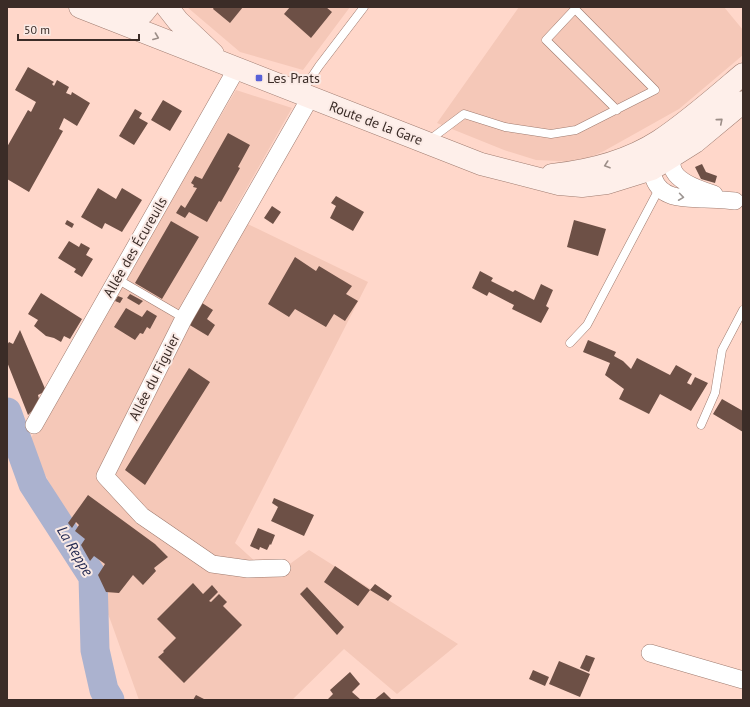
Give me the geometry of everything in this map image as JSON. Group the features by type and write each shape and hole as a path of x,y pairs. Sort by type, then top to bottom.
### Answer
{"main road":[{"name":"Route de la Gare","path":"80,7 482,164 559,184 582,186 607,183 661,169 743,102"},
{"path":"100,7 121,15 135,18 143,13 148,7"},
{"name":"Route de la Gare","path":"167,7 178,21 230,66"},
{"name":"Route de la Gare","path":"532,176 561,174 601,167 632,155 658,142 707,105 743,74"}],"street":[{"name":"Allée des Écureuils","path":"34,425 117,279 230,66"},
{"name":"Allée du Figuier","path":"282,568 248,569 212,564 142,516 105,476 184,318 305,96"},
{"path":"661,169 660,152 701,119 707,105"},
{"path":"632,155 702,191 739,202"},
{"path":"650,653 743,680"}],"lane":[{"path":"305,96 319,66 364,7"},
{"path":"426,143 464,114 505,127 551,134 576,130 617,110 655,90 575,9 546,40 617,110"},
{"path":"570,344 587,325 661,169"},
{"path":"117,279 184,318"},
{"path":"701,425 715,393 722,350 743,310"}],"shaded area":[{"path":"187,7 350,7 303,70 240,52"},
{"path":"519,7 724,7 743,30 743,55 679,109 604,151 580,162 536,160 504,150 437,123"},
{"path":"236,90 292,108 231,216 368,282 235,543 272,577 309,550 458,644 397,694 344,649 292,700 139,700 110,619 64,510 28,443"}],"building":[{"path":"214,7 243,7 230,23 213,9"},
{"path":"290,7 326,7 332,12 311,38 284,14"},
{"path":"28,67 54,82 52,84 54,86 57,80 69,87 66,93 71,95 72,92 90,103 77,126 64,118 59,129 63,131 29,192 7,179 7,147 28,110 31,112 36,102 15,90"},
{"path":"163,100 182,111 170,131 151,120"},
{"path":"135,109 142,113 139,118 148,123 134,145 119,136"},
{"path":"228,133 250,145 238,167 240,168 221,202 219,201 207,222 189,212 185,218 176,213 181,205 185,208 197,188 193,187 194,185 191,183 195,176 202,179"},
{"path":"702,164 706,172 717,176 715,183 701,179 695,167"},
{"path":"98,188 116,199 122,188 142,200 122,232 105,223 102,229 81,217"},
{"path":"336,196 364,212 353,231 330,218 336,206 331,203"},
{"path":"272,206 281,212 273,224 264,218"},
{"path":"67,220 74,224 72,228 65,224"},
{"path":"574,220 606,229 598,256 567,247"},
{"path":"171,221 199,237 162,299 135,283"},
{"path":"69,241 79,247 81,243 90,248 86,255 93,259 82,277 74,272 76,269 58,258"},
{"path":"295,257 316,271 319,266 352,286 346,294 358,301 345,321 334,314 326,327 295,309 289,317 268,304"},
{"path":"480,271 493,278 491,281 513,292 515,290 534,300 541,284 553,290 546,306 549,308 541,323 512,309 514,305 489,292 487,296 472,288"},
{"path":"41,293 82,319 70,339 64,336 61,342 46,336 34,326 38,320 28,314"},
{"path":"130,294 143,301 139,305 127,298"},
{"path":"118,296 123,298 120,303 115,301"},
{"path":"199,301 213,310 207,319 215,325 208,336 188,324"},
{"path":"126,308 142,317 147,310 157,316 150,329 147,327 143,334 140,333 135,340 114,327"},
{"path":"20,330 46,391 38,395 40,403 28,415 7,362 7,345 9,342 13,344"},
{"path":"588,340 616,352 614,356 623,361 631,369 637,358 670,375 676,365 692,374 687,383 691,385 695,377 708,383 691,411 660,394 649,414 619,399 624,389 605,375 610,363 583,352"},
{"path":"189,368 210,382 145,485 125,470"},
{"path":"722,399 743,411 743,432 713,414"},
{"path":"88,495 155,544 168,557 154,568 156,571 143,585 133,575 119,593 106,592 98,575 105,564 94,556 90,561 81,545 85,539 75,531 79,525 76,522 72,528 68,523"},
{"path":"274,498 314,515 304,536 271,521 278,507 272,503"},
{"path":"258,528 275,535 267,550 260,547 259,550 250,546"},
{"path":"335,566 370,590 358,606 324,582"},
{"path":"193,583 203,594 212,585 218,592 209,601 211,602 219,594 227,602 223,606 242,625 184,683 158,657 176,638 157,619"},
{"path":"375,584 392,596 388,601 370,590"},
{"path":"307,587 344,627 337,635 300,594"},
{"path":"586,655 595,658 589,672 580,668"},
{"path":"559,661 590,674 580,697 549,684"},
{"path":"533,670 549,677 545,686 529,679"},
{"path":"350,672 360,684 352,692 361,700 327,700 333,694 330,690"},
{"path":"384,692 392,700 374,700"},
{"path":"196,695 206,700 193,700"}],"waterway":[{"name":"La Reppe","path":"7,412 33,484 93,577 95,650 104,690 110,700"}],"place":[{"name":"Les Prats","path":"259,78"}]}
